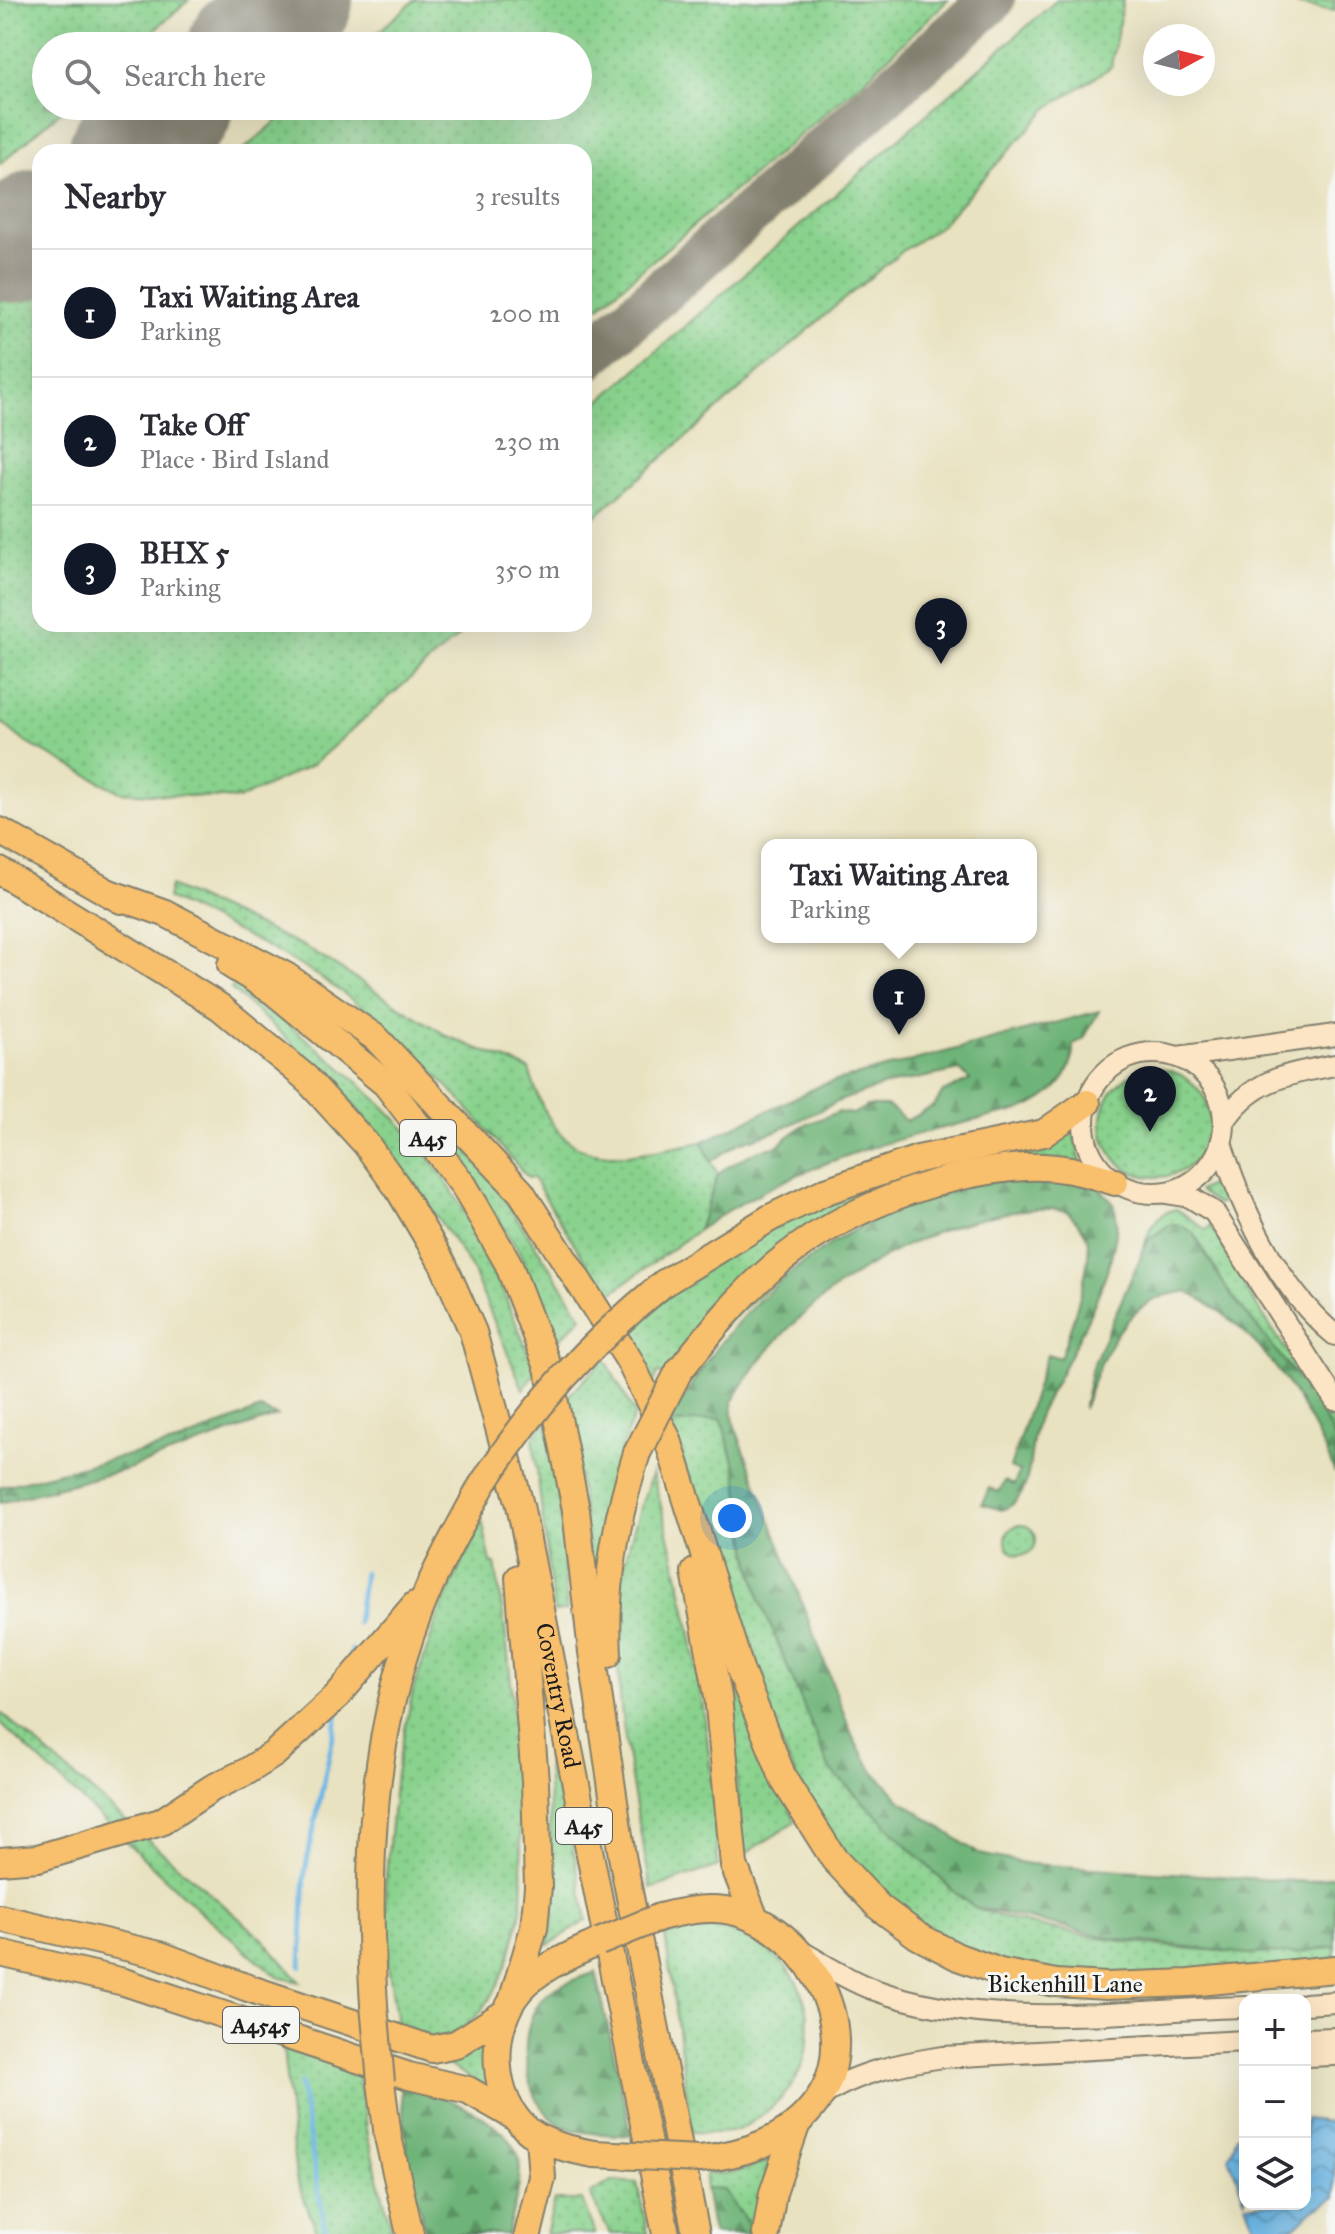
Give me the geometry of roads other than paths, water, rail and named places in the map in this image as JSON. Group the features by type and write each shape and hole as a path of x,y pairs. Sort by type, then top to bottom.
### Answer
{"highway":[{"name":"A45","path":"0,831 109,893"},
{"name":"Coventry Road","path":"0,871 220,1007 305,1077 382,1166 424,1229 473,1332 492,1392 520,1505 666,2234"},
{"path":"109,893 165,913 286,976 376,1038 521,1192 629,1360 668,1440 741,1672 784,1780 834,1859 860,1889 898,1922 958,1957 983,1967 1064,1984 1189,1983 1335,1969"},
{"name":"Coventry Road","path":"109,893 273,991 386,1084 464,1186 508,1263 548,1367 576,1510 592,1652 622,1856 696,2234"},
{"path":"410,2234 388,2137 374,2005 369,1920 378,1774 406,1649 428,1590 481,1487 519,1427 572,1365 664,1283 770,1218 826,1191 918,1159 1044,1133 1087,1103"},
{"path":"666,2090 650,1948 615,1730 606,1629 617,1518 637,1453 679,1371 720,1320 775,1265 838,1224 873,1208 971,1174 1026,1167 1081,1171 1115,1182"},
{"path":"498,1420 522,1606 535,1781 538,1887 534,1928 498,2039 497,2062 515,2117 539,2138 594,2154 700,2159 728,2156 761,2145 797,2123 819,2098 833,2049 831,2019 819,1979 802,1952 775,1929 755,1919 714,1909 660,1917 599,1942 544,1969 509,2006"},
{"path":"668,1440 718,1696 734,1865 755,1919"},
{"path":"0,1861 38,1858 161,1822 212,1788 246,1772 274,1754 338,1695 428,1590"},
{"name":"A4545","path":"0,1918 160,1955 248,1988 432,2049 456,2044 509,2006"},
{"name":"A4545","path":"0,1953 124,1982 409,2076 468,2090 515,2117"},
{"path":"766,2234 773,2193 797,2123"},
{"path":"528,2234 542,2177 539,2138"}],"street":[{"path":"1335,1035 1178,1057 1140,1054 1112,1067 1097,1082 1087,1103 1084,1132 1088,1149 1096,1163 1115,1182 1140,1192 1190,1197 1214,1212 1335,1400"},
{"path":"1178,1057 1199,1070 1215,1089 1222,1133 1240,1197 1271,1257 1321,1323 1335,1335"},
{"path":"1164,1193 1192,1182 1210,1165 1233,1107 1277,1076 1335,1065"},
{"name":"Bickenhill Lane","path":"802,1952 873,1989 967,2010 1015,2014 1239,2007"},
{"path":"1311,2004 1335,2002"},
{"path":"1311,2039 1335,2038"},
{"path":"819,2098 841,2085 895,2066 943,2057 1239,2041"},
{"path":"1311,2056 1335,2055"}],"water":[{"path":"1311,2120 1335,2123 1335,2198 1311,2212 1288,2234 1266,2234 1255,2228 1248,2210 1311,2210"},
{"path":"1239,2135 1239,2184 1229,2157"}],"waterway":[{"path":"357,1623 364,1573"},
{"path":"348,1668 352,1650"},
{"path":"301,1966 305,1871 339,1708"},
{"path":"300,2084 326,2234"}],"place":[{"name":"BHX 5","path":"941,664"},
{"name":"Taxi Waiting Area","path":"899,1035"},
{"name":"Take Off","path":"1150,1132"}]}
